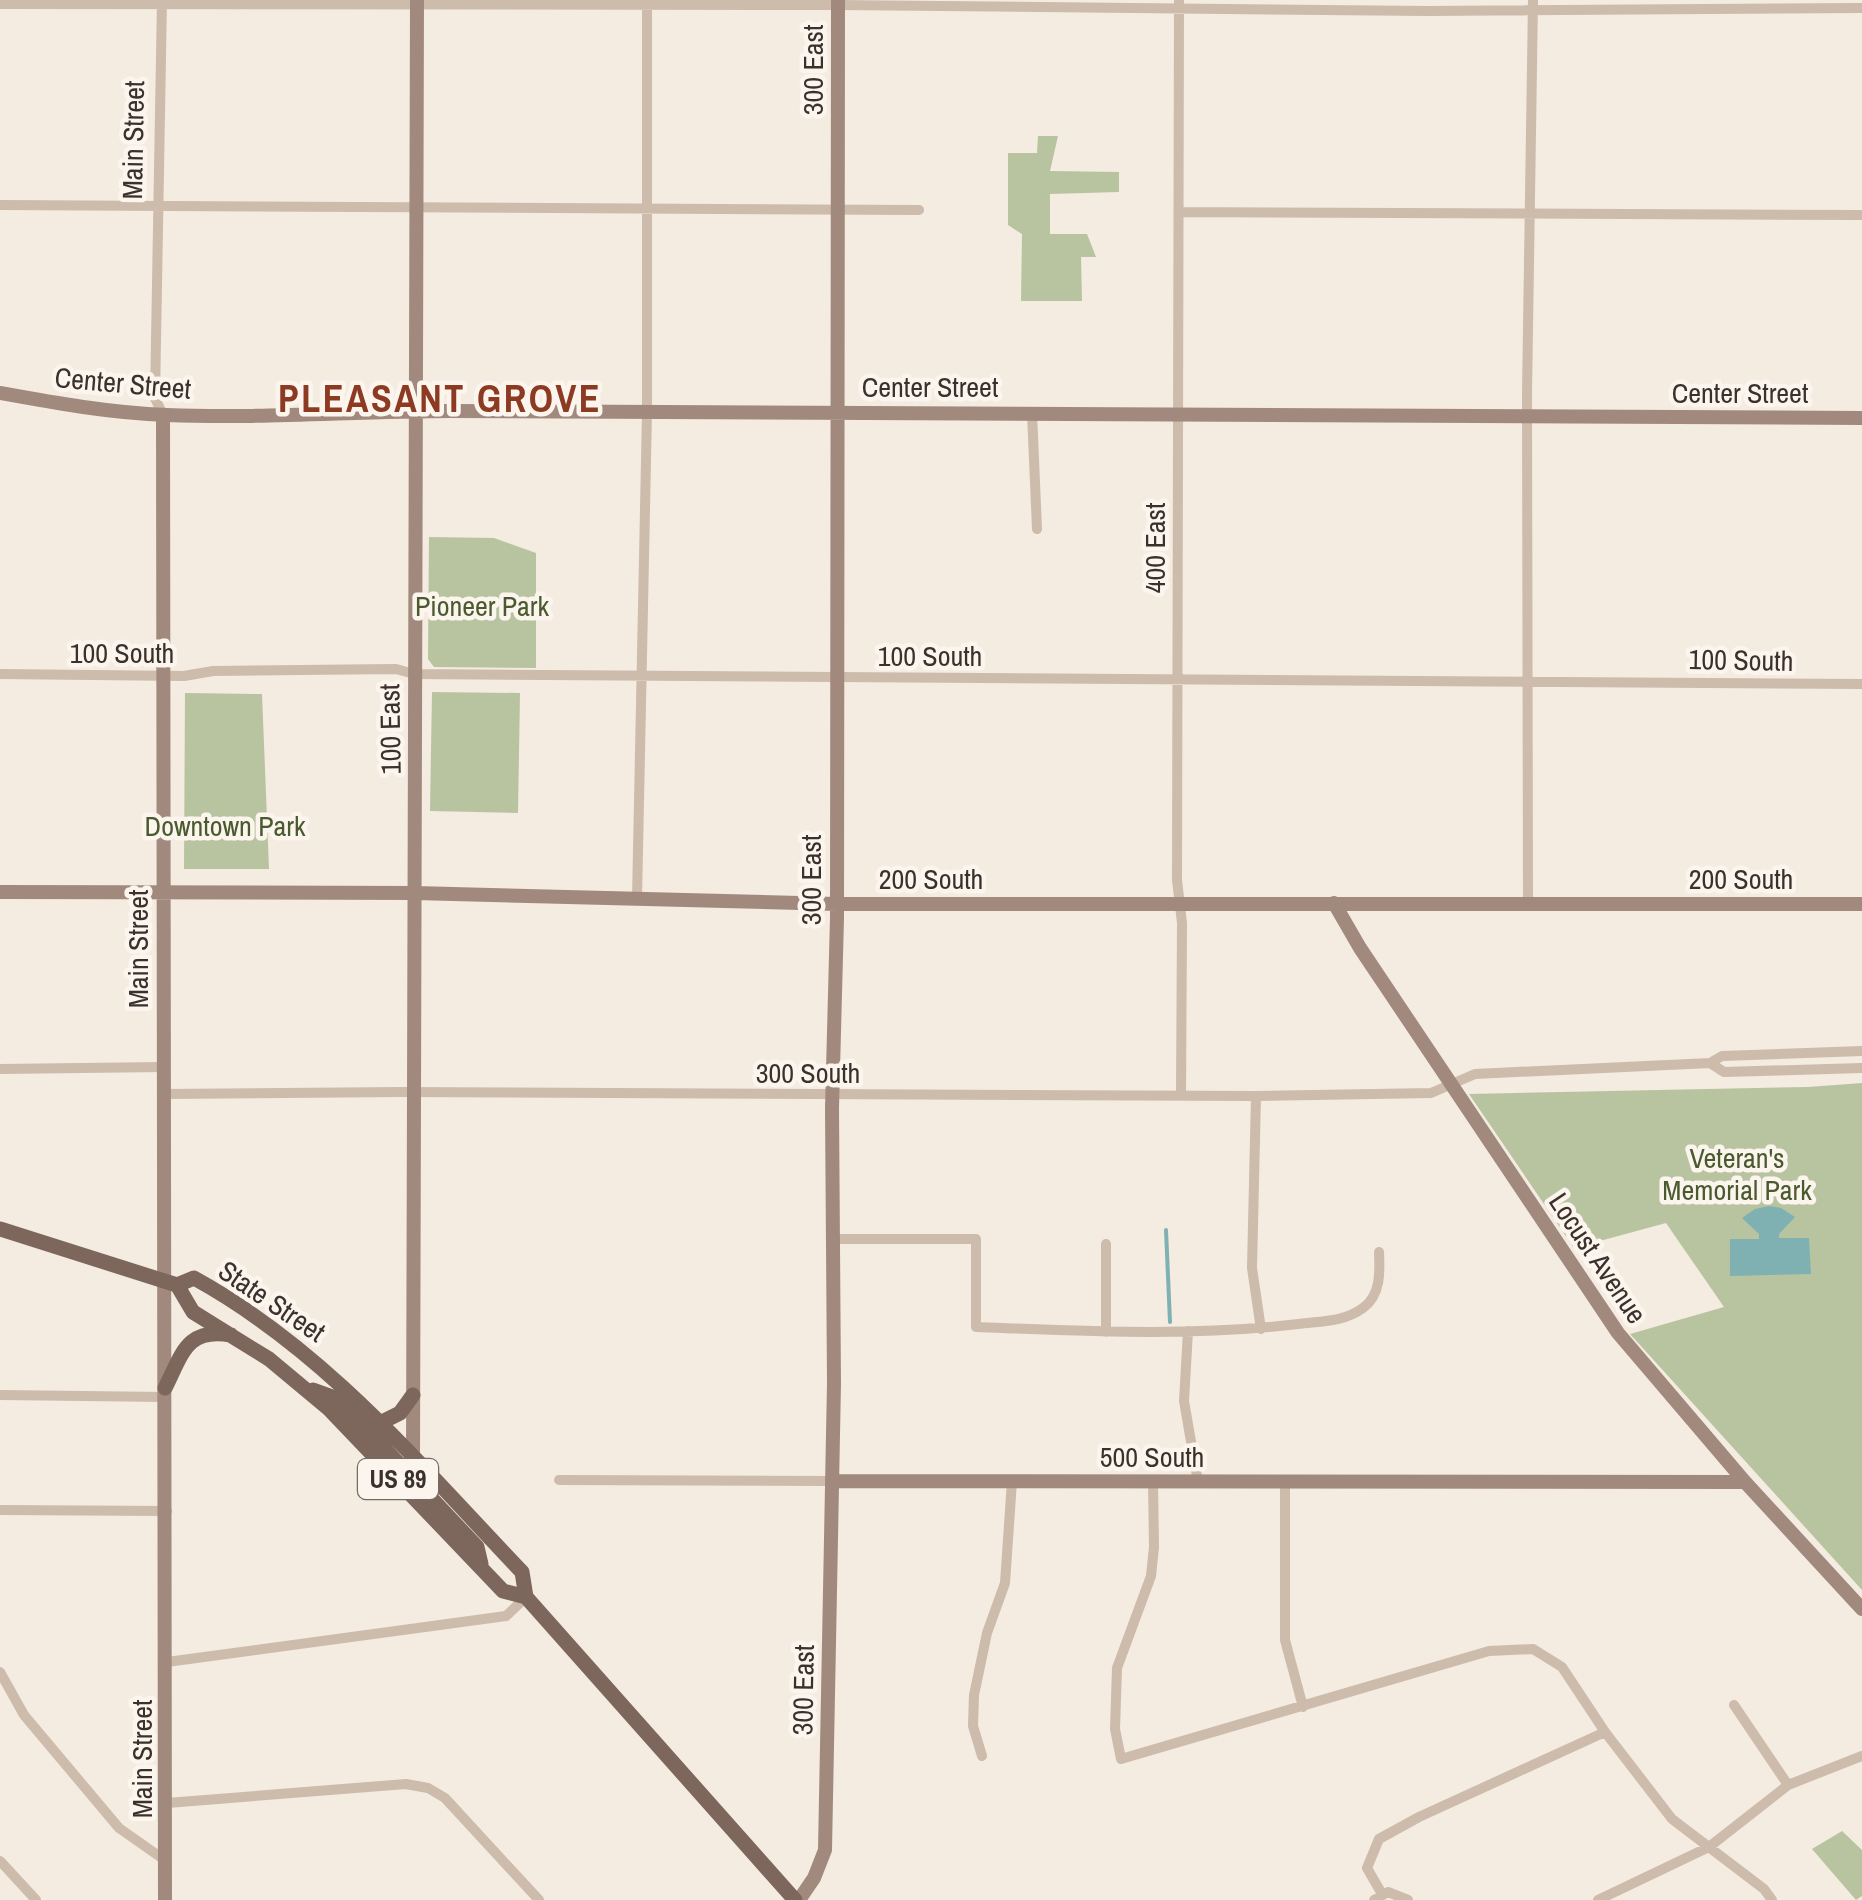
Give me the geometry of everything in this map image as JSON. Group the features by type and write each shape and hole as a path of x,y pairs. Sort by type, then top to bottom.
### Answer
{"main road":[{"name":"State Street","path":"0,1229 170,1282 194,1278 261,1318 312,1358 380,1423 408,1463 443,1489 522,1572 526,1597"},
{"name":"State Street","path":"170,1282 193,1312 236,1336 304,1386 503,1590 526,1597 797,1900"},
{"path":"165,1392 180,1355 193,1340 212,1334 236,1336"},
{"path":"304,1386 338,1399 408,1463 476,1547 483,1570"},
{"path":"380,1423 400,1413 413,1395"}],"street":[{"name":"Main Street","path":"162,2 155,398 163,415 163,1094 170,1282 165,1392 166,1900"},
{"name":"100 East","path":"408,1463 413,1395 417,2"},
{"path":"637,899 647,412 646,3"},
{"name":"300 East","path":"797,1900 814,1878 825,1850 833,1481 838,3"},
{"path":"0,4 1179,4 1428,11 1533,4 1862,8"},
{"name":"400 East","path":"1179,4 1177,680 1181,1095"},
{"path":"1528,904 1527,417 1533,4"},
{"path":"0,205 918,210"},
{"path":"1179,212 1862,214"},
{"name":"Center Street","path":"0,393 71,406 163,415 287,418 416,412 1862,418"},
{"path":"1032,413 1037,530"},
{"name":"100 South","path":"0,674 165,675 213,670 396,669 414,674 642,678 1528,679 1862,684"},
{"name":"200 South","path":"0,892 415,893 837,904 1862,904"},
{"name":"Locust Avenue","path":"1334,903 1618,1334 1745,1482 1862,1609"},
{"path":"1862,1051 1722,1056 1710,1063 1724,1072 1862,1068"},
{"name":"300 South","path":"163,1094 1431,1094 1475,1074 1710,1063"},
{"path":"0,1069 163,1067"},
{"path":"1256,1096 1252,1268 1261,1329"},
{"path":"834,1240 976,1239 976,1327 1106,1332 1261,1329 1346,1319 1368,1305 1380,1281 1379,1252"},
{"path":"1106,1244 1106,1332"},
{"path":"1188,1330 1184,1401 1198,1482"},
{"path":"0,1395 165,1392"},
{"name":"500 South","path":"559,1480 1745,1482"},
{"path":"982,1756 973,1726 974,1695 987,1633 1005,1583 1012,1481"},
{"path":"1153,1482 1151,1576 1118,1668 1115,1729 1121,1759 1489,1651 1533,1648 1562,1667 1605,1732 1672,1819 1764,1889 1772,1900"},
{"path":"1285,1482 1284,1640 1302,1707"},
{"path":"0,1510 167,1511"},
{"path":"167,1662 506,1616 526,1597"},
{"path":"0,1672 24,1715 118,1828 166,1862"},
{"path":"1734,1705 1788,1785"},
{"path":"1408,1900 1396,1892 1378,1897 1367,1868 1379,1839 1605,1732"},
{"path":"1598,1900 1709,1847 1788,1785 1862,1756"},
{"path":"167,1803 406,1784 428,1788 444,1798 538,1900"},
{"path":"0,1861 36,1900"}],"green space":[{"path":"1038,136 1058,136 1050,171 1119,172 1119,192 1050,194 1050,234 1087,234 1096,257 1081,257 1082,301 1021,301 1022,234 1008,225 1008,153 1037,153"},
{"name":"Pioneer Park","path":"429,537 494,538 536,553 536,668 434,667 428,659"},
{"name":"Pioneer Park","path":"432,692 520,693 518,813 430,811"},
{"name":"Downtown Park","path":"185,693 262,694 269,869 184,869"},
{"name":"Veteran's Memorial Park","path":"1862,1083 1862,1590 1630,1334 1724,1307 1666,1223 1574,1248 1469,1094"},
{"path":"1842,1831 1862,1850 1862,1896 1856,1900 1812,1849"}],"water":[{"path":"1769,1206 1795,1217 1779,1238 1809,1238 1811,1274 1730,1276 1730,1239 1759,1239 1759,1234 1742,1218"}],"waterway":[{"path":"1166,1230 1170,1322"}],"district":[{"name":"PLEASANT GROVE","path":"440,398"}]}
